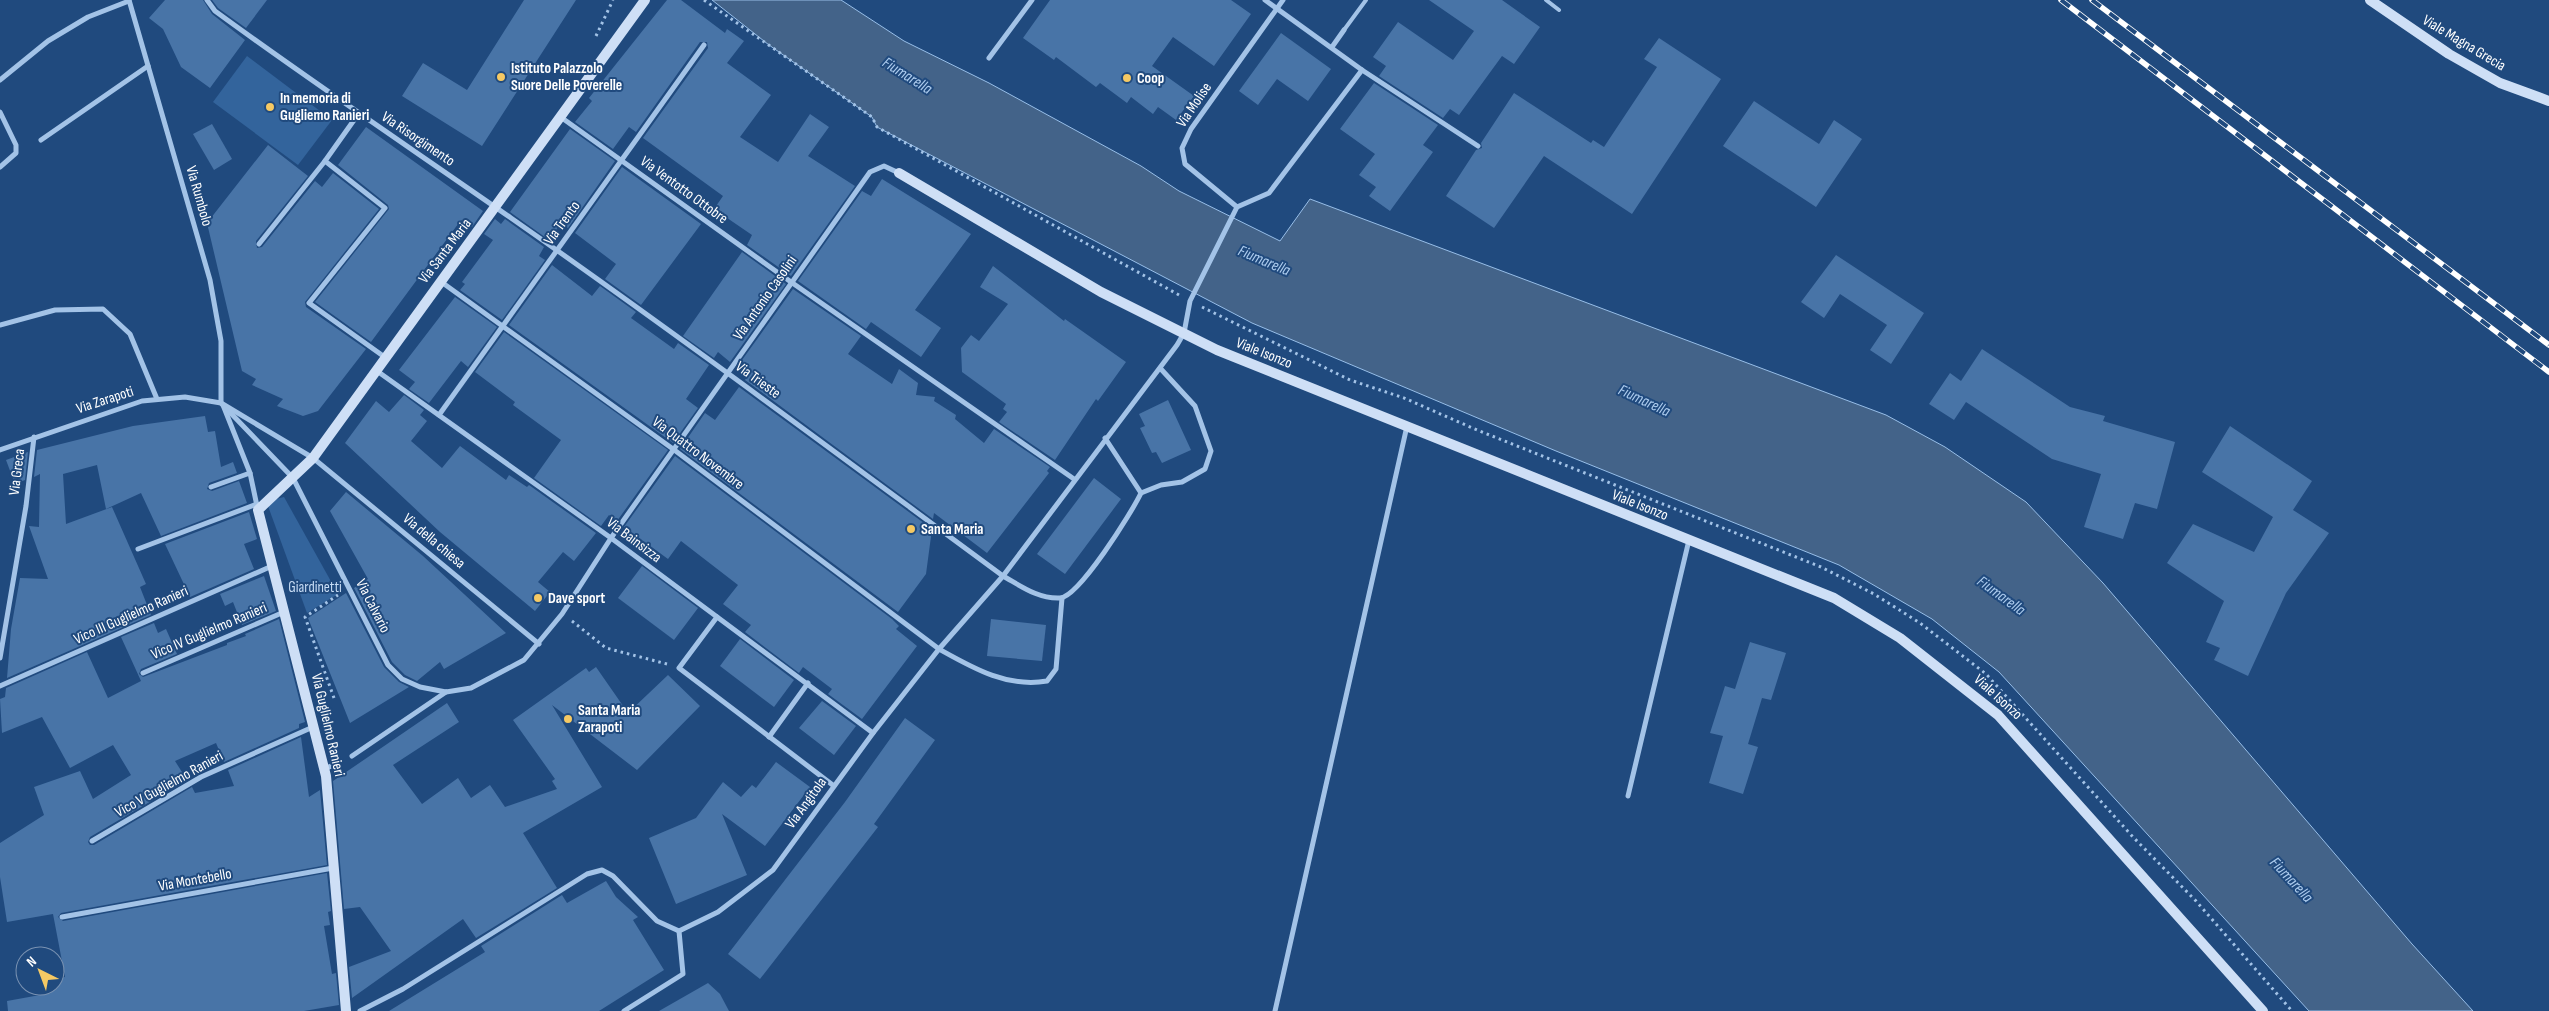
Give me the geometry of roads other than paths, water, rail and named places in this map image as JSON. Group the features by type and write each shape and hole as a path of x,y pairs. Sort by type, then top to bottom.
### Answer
{"street":[{"path":"0,80 48,41 88,17 129,0"},
{"name":"Via Rumbolo","path":"129,0 210,280 221,341 221,402 250,473 258,507"},
{"name":"Via Risorgimento","path":"207,0 216,11 496,208"},
{"name":"Via Santa Maria","path":"258,507 293,478 313,458 440,281 562,118 645,0"},
{"path":"989,58 1032,0"},
{"path":"1265,0 1362,70 1478,146"},
{"name":"Via Molise","path":"1237,207 1185,164 1182,148 1191,128 1282,0"},
{"name":"Viale Magna Grecia","path":"2370,0 2449,54 2500,83 2549,101"},
{"path":"1332,47 1344,30"},
{"name":"Via Trento","path":"439,415 704,45"},
{"path":"41,140 148,66"},
{"path":"1184,333 1190,301 1237,207 1269,193 1362,70"},
{"path":"0,112 16,145 16,153 0,167"},
{"path":"260,244 325,161 359,113"},
{"name":"Via Ventotto Ottobre","path":"562,118 791,282 1074,479"},
{"path":"325,161 385,208 309,303 386,358"},
{"name":"Via Antonio Casolini","path":"539,644 562,614 611,538 673,449 870,172 884,166 899,173"},
{"name":"Viale Isonzo","path":"899,173 1101,292 1217,350 1834,598 1900,638 1998,714 2263,1011"},
{"name":"Via Trieste","path":"496,208 728,373 1003,576 1038,596 1062,598"},
{"name":"Via Quattro Novembre","path":"440,281 673,449 939,649 983,673 1030,684 1047,681 1056,669 1062,598"},
{"path":"0,325 55,310 103,309 130,334 157,399"},
{"name":"Via Angitola","path":"679,931 718,912 773,870 873,733 939,649 1003,576 1074,479 1160,368 1184,333"},
{"path":"1062,598 1076,590 1129,517 1141,492 1161,485 1182,482 1205,469 1211,451 1195,406 1160,368"},
{"name":"Via Bainsizza","path":"377,371 611,538 873,733"},
{"name":"Via Zarapoti","path":"0,450 34,436 142,401 195,397 221,402"},
{"path":"221,402 313,458"},
{"path":"221,402 293,478"},
{"path":"1275,1011 1407,426"},
{"name":"Via Greca","path":"0,658 26,506 34,436"},
{"path":"1105,438 1141,492"},
{"name":"Via della chiesa","path":"313,458 539,644"},
{"path":"211,487 250,473"},
{"name":"Via Calvario","path":"293,478 388,665 402,679 420,687 446,692 471,688 524,660 539,644"},
{"path":"138,548 258,507"},
{"name":"Via Guglielmo Ranieri","path":"258,507 324,769 346,1011"},
{"path":"1628,796 1689,540"},
{"name":"Vico III Guglielmo Ranieri","path":"0,686 273,566"},
{"name":"Vico IV Guglielmo Ranieri","path":"143,673 284,612"},
{"path":"718,618 679,668 834,786"},
{"path":"769,736 808,683"},
{"path":"352,756 446,692"},
{"name":"Vico V Guglielmo Ranieri","path":"92,841 201,777 314,727"},
{"path":"324,769 336,764"},
{"name":"Via Montebello","path":"62,917 333,868"},
{"path":"360,1011 403,989 587,874 602,870 614,876 657,921 679,931 683,974 624,1011"}],"lane":[{"path":"1344,30 1366,0"},
{"path":"1546,0 1559,10"}],"water":[{"name":"Fiumarella","path":"712,0 841,0 904,41 989,83 1141,166 1179,191 1280,241 1310,199 1886,415 1945,447 2026,502 2103,583 2412,944 2473,1011 2309,1011 1999,672 1932,619 1839,565 1556,451 1252,323 877,127 872,117 769,45"}],"railway":[{"path":"2061,0 2549,372"},
{"path":"2092,0 2549,345"}],"place":[{"name":"Istituto Palazzolo Suore Delle Poverelle","path":"501,77"},
{"name":"Coop","path":"1127,78"},
{"name":"In memoria di Gugliemo Ranieri","path":"270,107"},
{"name":"Santa Maria","path":"911,529"},
{"name":"Dave sport","path":"538,598"},
{"name":"Santa Maria Zarapoti","path":"568,719"}],"park label":[{"name":"Giardinetti","path":"315,587"}]}
